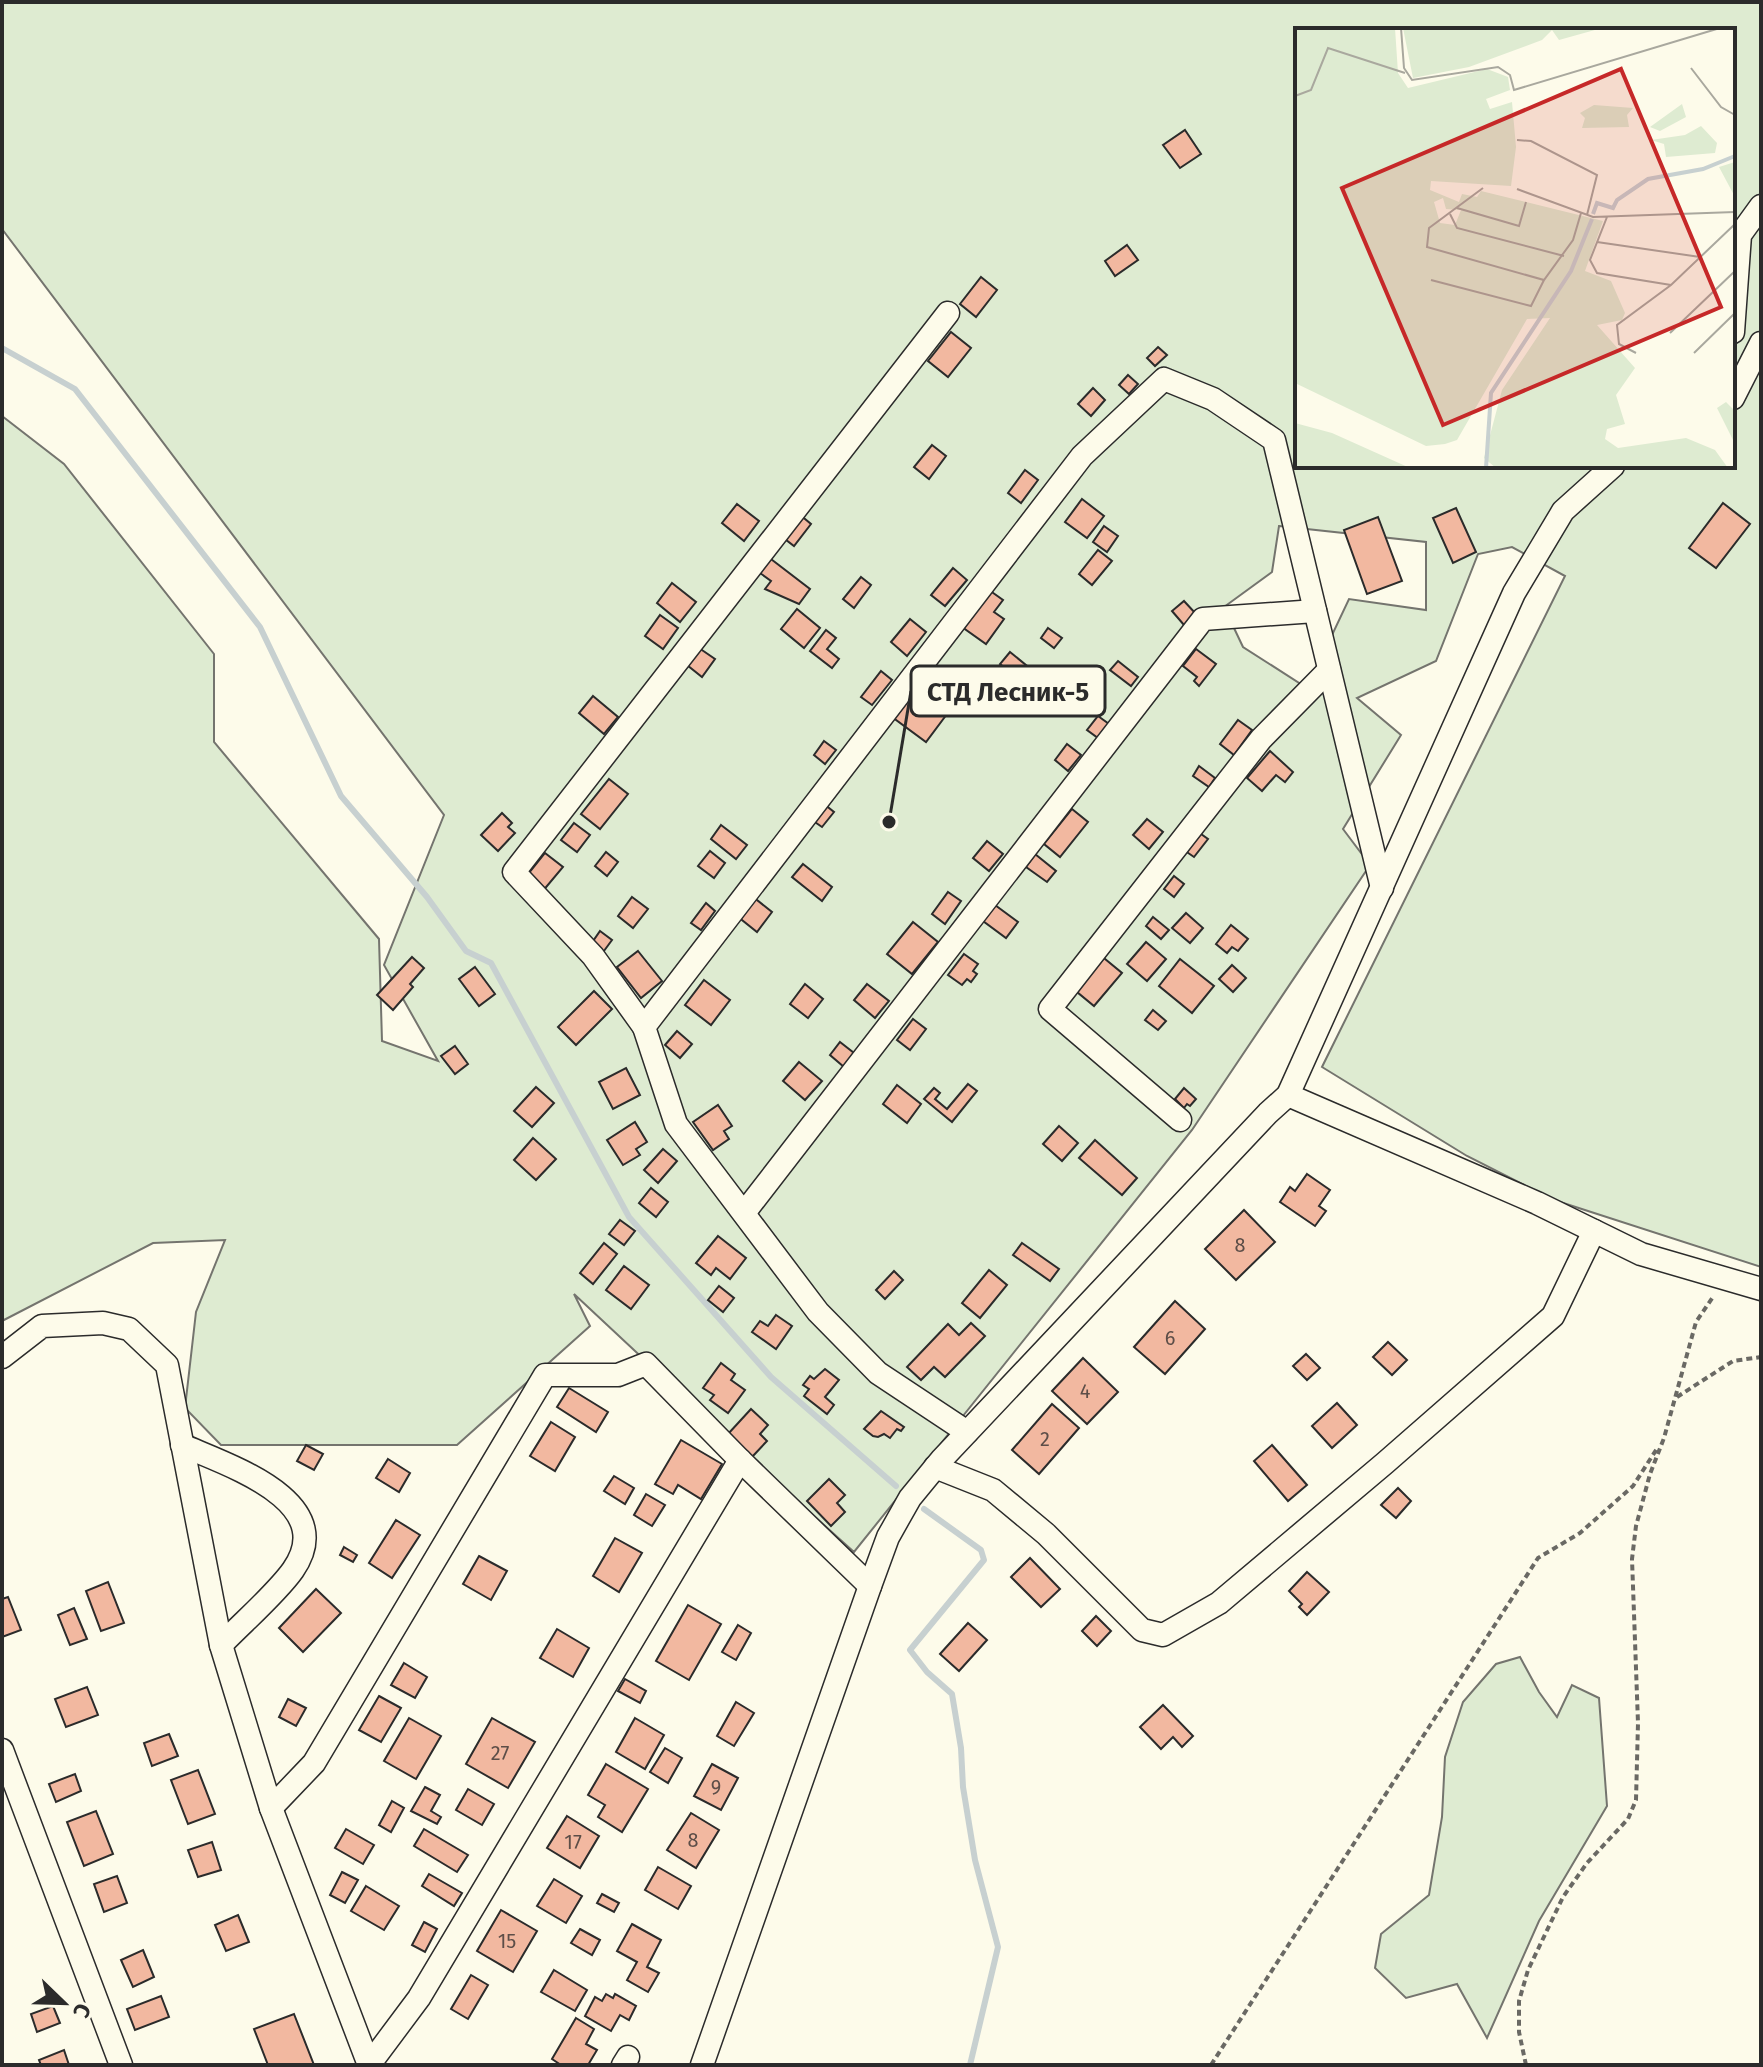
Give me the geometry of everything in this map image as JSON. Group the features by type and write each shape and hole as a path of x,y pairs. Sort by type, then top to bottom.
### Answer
{"street":[{"path":"1735,304 1740,235 1761,206"},
{"path":"948,313 514,872 593,956 644,1027 676,1124 818,1312 878,1373 967,1432"},
{"path":"1735,394 1761,343"},
{"path":"644,1027 1082,456 1164,379 1213,399 1274,440 1382,888"},
{"path":"702,2065 870,1586 888,1537 902,1511 935,1467 967,1432 1288,1095 1514,593 1563,511 1611,468"},
{"path":"744,1213 1203,619 1315,611"},
{"path":"1180,1120 1050,1009 1261,739 1329,670"},
{"path":"1288,1095 1479,1177 1641,1254 1761,1289"},
{"path":"935,1467 993,1490 1046,1534 1142,1630 1163,1635 1219,1603 1553,1316 1594,1231"},
{"path":"2,1357 42,1326 103,1323 129,1329 167,1365 221,1645 271,1808 369,2065"},
{"path":"271,1808 314,1763 545,1375 618,1375 646,1364 870,1586"},
{"path":"182,1445 265,1483 298,1512 305,1542 294,1569 221,1645"},
{"path":"369,2065 419,1998 740,1460"},
{"path":"2,1750 121,2065"}],"path":[{"path":"1526,2065 1519,2032 1519,2001 1528,1970 1563,1897 1587,1863 1628,1819 1636,1800 1638,1723 1632,1559 1636,1526 1696,1322 1712,1297 1733,1282"},
{"path":"1675,1399 1733,1361 1761,1357"},
{"path":"1211,2065 1538,1558 1580,1533 1633,1486 1664,1438"}],"green space":[{"path":"2,2 1761,2 1761,1267 1554,1200 1467,1156 1322,1067 1565,576 1512,547 1478,554 1436,661 1357,698 1401,735 1343,829 1370,865 1192,1130 854,1552 574,1294 590,1326 457,1445 221,1445 185,1408 196,1312 225,1240 153,1243 2,1321 2,416 64,464 214,654 214,742 379,939 382,1041 438,1061 384,965 444,815 2,229","holes":["1279,526 1426,542 1426,610 1349,599 1307,688 1243,647 1224,607 1272,572"]},
{"path":"1520,1657 1557,1717 1572,1685 1599,1698 1607,1806 1539,1921 1487,2038 1457,1984 1406,1998 1375,1968 1381,1934 1429,1895 1442,1817 1445,1757 1463,1702 1496,1664"}],"building":[{"path":"1185,130 1201,154 1180,168 1163,145"},
{"path":"1127,245 1138,260 1115,276 1105,261"},
{"path":"981,277 997,290 976,317 960,304"},
{"path":"951,332 971,348 948,377 928,361"},
{"path":"1158,347 1167,355 1155,366 1147,358"},
{"path":"1128,375 1138,384 1129,394 1119,385"},
{"path":"1093,388 1105,400 1091,416 1078,404"},
{"path":"932,445 946,456 929,479 914,467"},
{"path":"1025,470 1038,480 1021,503 1008,493"},
{"path":"1082,499 1104,516 1087,538 1065,522"},
{"path":"1723,503 1750,524 1716,568 1689,548"},
{"path":"737,504 759,521 744,541 722,523"},
{"path":"1456,508 1476,552 1453,563 1433,518"},
{"path":"799,514 811,524 794,546 781,536"},
{"path":"1378,517 1402,581 1367,594 1344,530"},
{"path":"1104,526 1118,536 1107,552 1093,542"},
{"path":"1098,550 1112,561 1092,585 1079,574"},
{"path":"767,556 810,589 799,604 765,589 771,581 756,570"},
{"path":"953,568 967,580 945,606 931,595"},
{"path":"861,577 871,585 854,608 843,599"},
{"path":"672,583 696,602 680,622 657,603"},
{"path":"989,590 1003,600 994,612 1004,619 986,644 962,627"},
{"path":"1184,601 1196,614 1184,625 1172,611"},
{"path":"797,609 820,628 804,648 781,629"},
{"path":"660,615 678,628 663,649 645,636"},
{"path":"910,619 926,632 907,656 891,642"},
{"path":"1048,628 1062,638 1054,648 1041,638"},
{"path":"826,630 836,638 827,649 839,659 832,668 810,651"},
{"path":"699,648 715,659 702,677 687,665"},
{"path":"1196,649 1216,664 1199,686 1194,681 1197,677 1183,666"},
{"path":"1010,652 1032,670 1023,682 1000,664"},
{"path":"1118,661 1138,677 1131,686 1110,670"},
{"path":"881,671 892,680 872,705 861,697"},
{"path":"921,695 947,714 926,742 888,714 902,696 914,705"},
{"path":"593,696 618,717 604,734 579,713"},
{"path":"1098,716 1109,724 1098,738 1087,730"},
{"path":"1238,720 1252,730 1234,755 1220,744"},
{"path":"824,741 836,750 825,764 814,755"},
{"path":"1067,744 1081,755 1068,771 1055,760"},
{"path":"1270,751 1293,772 1285,782 1276,775 1262,791 1247,778"},
{"path":"1199,766 1215,778 1209,787 1193,776"},
{"path":"609,779 628,794 600,829 581,814"},
{"path":"824,804 834,812 822,827 812,820"},
{"path":"1072,809 1088,822 1060,857 1044,844"},
{"path":"502,813 512,823 508,827 515,833 498,851 481,835"},
{"path":"1147,819 1163,832 1149,849 1133,835"},
{"path":"574,823 590,835 577,852 561,840"},
{"path":"721,825 747,845 736,859 711,839"},
{"path":"1194,829 1208,839 1194,857 1181,848"},
{"path":"987,841 1003,854 989,871 973,858"},
{"path":"710,851 725,863 714,878 698,866"},
{"path":"606,852 618,862 607,876 595,866"},
{"path":"545,853 563,867 542,892 525,878"},
{"path":"1035,854 1056,871 1047,882 1026,867"},
{"path":"803,864 832,887 822,901 792,877"},
{"path":"1174,876 1184,884 1174,897 1164,889"},
{"path":"948,892 961,901 945,924 932,914"},
{"path":"752,896 772,912 757,932 737,916"},
{"path":"632,897 648,909 633,928 618,916"},
{"path":"706,903 715,911 701,930 691,923"},
{"path":"995,905 1018,922 1006,938 983,921"},
{"path":"1186,913 1203,928 1190,943 1172,928"},
{"path":"1153,917 1169,930 1161,939 1146,926"},
{"path":"913,922 938,942 912,974 887,954"},
{"path":"1231,925 1248,939 1238,951 1232,947 1227,953 1216,944"},
{"path":"600,931 612,940 601,955 589,947"},
{"path":"1146,942 1166,959 1147,981 1127,964"},
{"path":"638,951 662,981 641,998 617,967"},
{"path":"964,954 978,964 973,971 977,974 971,982 967,979 962,985 948,975"},
{"path":"1099,954 1122,973 1094,1006 1071,987"},
{"path":"412,957 424,968 410,984 413,987 393,1010 377,995"},
{"path":"1180,959 1214,986 1192,1013 1159,986"},
{"path":"1232,965 1246,978 1233,992 1219,979"},
{"path":"475,967 495,994 479,1006 459,979"},
{"path":"704,980 730,1000 711,1025 685,1005"},
{"path":"805,984 823,999 808,1018 790,1004"},
{"path":"867,984 889,1001 875,1018 854,1000"},
{"path":"594,991 612,1009 576,1045 558,1027"},
{"path":"1153,1010 1166,1021 1158,1030 1145,1020"},
{"path":"913,1019 926,1029 910,1050 897,1040"},
{"path":"677,1031 692,1044 680,1058 665,1045"},
{"path":"840,1042 854,1053 844,1067 830,1055"},
{"path":"455,1046 468,1064 455,1074 441,1056"},
{"path":"799,1062 822,1081 805,1100 783,1081"},
{"path":"626,1068 640,1095 613,1109 599,1082"},
{"path":"968,1084 977,1091 952,1122 924,1099 934,1088 940,1093 935,1099 947,1109"},
{"path":"897,1085 921,1104 907,1123 883,1104"},
{"path":"536,1087 554,1103 532,1127 514,1111"},
{"path":"1184,1088 1196,1099 1184,1108 1175,1099"},
{"path":"718,1105 732,1126 724,1131 729,1139 713,1150 693,1122"},
{"path":"635,1122 647,1142 636,1149 640,1155 623,1165 607,1140"},
{"path":"1059,1126 1078,1143 1062,1161 1043,1144"},
{"path":"533,1138 556,1159 536,1180 514,1160"},
{"path":"1095,1140 1137,1178 1122,1195 1079,1158"},
{"path":"663,1149 677,1161 658,1183 644,1170"},
{"path":"1307,1174 1330,1190 1319,1206 1326,1211 1315,1226 1280,1202 1290,1187 1295,1191"},
{"path":"651,1188 668,1202 656,1217 639,1203"},
{"path":"1244,1210 1275,1242 1236,1280 1205,1249"},
{"path":"620,1220 635,1231 624,1245 609,1234"},
{"path":"718,1236 746,1258 730,1279 716,1268 711,1275 696,1263"},
{"path":"604,1243 617,1254 593,1284 580,1273"},
{"path":"1022,1243 1059,1269 1050,1281 1013,1255"},
{"path":"624,1266 649,1285 631,1309 606,1290"},
{"path":"989,1270 1007,1285 980,1318 962,1303"},
{"path":"894,1271 903,1280 885,1299 876,1290"},
{"path":"719,1286 734,1298 723,1312 708,1300"},
{"path":"1175,1301 1205,1329 1165,1374 1134,1347"},
{"path":"776,1315 792,1326 776,1349 752,1332 760,1321 768,1326"},
{"path":"971,1323 985,1336 945,1377 934,1367 921,1380 907,1367 948,1324 959,1335"},
{"path":"1388,1342 1407,1360 1392,1375 1373,1357"},
{"path":"1306,1354 1320,1368 1307,1380 1293,1366"},
{"path":"1083,1358 1118,1392 1087,1424 1052,1391"},
{"path":"721,1363 735,1374 731,1380 745,1390 728,1413 710,1400 714,1395 703,1388"},
{"path":"825,1369 839,1380 825,1397 834,1405 827,1414 804,1396 809,1389 803,1385 810,1376 814,1379"},
{"path":"569,1388 608,1412 596,1432 557,1407"},
{"path":"1337,1403 1357,1425 1332,1448 1312,1426"},
{"path":"1052,1404 1079,1428 1039,1474 1012,1450"},
{"path":"751,1409 768,1425 760,1434 767,1441 752,1457 728,1434"},
{"path":"881,1411 904,1427 901,1431 897,1429 890,1438 884,1434 873,1436 864,1429"},
{"path":"551,1422 575,1437 555,1471 530,1456"},
{"path":"681,1440 722,1464 701,1499 678,1485 673,1494 655,1484"},
{"path":"306,1445 323,1454 314,1470 297,1461"},
{"path":"1272,1445 1307,1485 1288,1501 1254,1461"},
{"path":"388,1459 410,1473 399,1492 376,1478"},
{"path":"614,1476 634,1488 625,1504 604,1491"},
{"path":"829,1479 845,1495 837,1503 845,1512 831,1526 807,1501"},
{"path":"1398,1488 1411,1501 1396,1518 1381,1505"},
{"path":"646,1494 665,1505 652,1526 634,1515"},
{"path":"396,1520 420,1535 392,1578 369,1563"},
{"path":"615,1538 642,1553 619,1592 593,1576"},
{"path":"344,1547 357,1555 353,1562 340,1555"},
{"path":"479,1556 507,1571 491,1600 463,1584"},
{"path":"1030,1558 1060,1589 1041,1607 1011,1577"},
{"path":"1307,1572 1329,1592 1307,1615 1299,1607 1302,1604 1289,1591"},
{"path":"108,1582 124,1623 101,1631 86,1591"},
{"path":"316,1589 341,1613 303,1652 279,1628"},
{"path":"8,1597 21,1630 2,1637 2,1599"},
{"path":"688,1605 721,1624 689,1680 656,1661"},
{"path":"74,1608 87,1639 70,1645 58,1615"},
{"path":"1096,1616 1111,1631 1097,1646 1082,1631"},
{"path":"968,1623 987,1640 959,1671 940,1654"},
{"path":"738,1625 751,1633 736,1660 722,1652"},
{"path":"557,1629 589,1648 573,1677 540,1658"},
{"path":"404,1663 427,1677 415,1698 391,1685"},
{"path":"625,1679 646,1691 640,1703 618,1691"},
{"path":"87,1687 98,1715 66,1727 55,1699"},
{"path":"379,1696 401,1708 381,1742 359,1730"},
{"path":"288,1699 306,1708 296,1726 279,1717"},
{"path":"736,1702 754,1713 734,1746 717,1736"},
{"path":"1163,1705 1193,1736 1182,1747 1173,1737 1161,1749 1140,1727"},
{"path":"409,1718 441,1736 416,1779 384,1761"},
{"path":"492,1718 535,1742 508,1788 466,1764"},
{"path":"635,1718 664,1735 645,1769 616,1752"},
{"path":"169,1734 178,1756 152,1766 144,1743"},
{"path":"665,1748 682,1758 668,1783 650,1772"},
{"path":"606,1764 648,1789 622,1832 598,1817 605,1805 588,1795"},
{"path":"712,1764 738,1778 721,1810 694,1796"},
{"path":"198,1770 215,1814 188,1824 171,1780"},
{"path":"75,1774 81,1791 56,1802 49,1784"},
{"path":"425,1787 440,1795 431,1811 441,1817 437,1824 411,1811"},
{"path":"468,1789 494,1804 482,1825 456,1810"},
{"path":"392,1801 404,1808 391,1832 379,1825"},
{"path":"96,1811 113,1854 84,1866 67,1822"},
{"path":"691,1813 719,1830 696,1868 667,1850"},
{"path":"567,1816 599,1836 580,1868 547,1848"},
{"path":"346,1829 374,1845 363,1864 335,1848"},
{"path":"424,1829 468,1855 457,1872 414,1846"},
{"path":"212,1842 221,1870 198,1877 188,1850"},
{"path":"658,1867 691,1886 678,1909 645,1890"},
{"path":"342,1872 358,1880 345,1903 330,1895"},
{"path":"429,1874 462,1893 454,1906 422,1886"},
{"path":"117,1876 127,1903 104,1912 94,1884"},
{"path":"554,1879 582,1896 566,1923 537,1906"},
{"path":"366,1886 399,1906 384,1930 351,1911"},
{"path":"602,1894 619,1903 614,1912 597,1903"},
{"path":"501,1910 537,1931 513,1972 477,1951"},
{"path":"238,1915 249,1942 226,1951 215,1925"},
{"path":"424,1922 437,1929 425,1952 412,1945"},
{"path":"632,1924 661,1940 647,1967 659,1973 648,1992 627,1980 637,1962 617,1951"},
{"path":"580,1929 600,1940 592,1955 571,1943"},
{"path":"143,1950 154,1977 133,1987 121,1960"},
{"path":"554,1970 587,1990 575,2011 541,1992"},
{"path":"471,1975 488,1985 468,2019 451,2009"},
{"path":"606,1994 613,1998 615,1994 636,2006 629,2020 620,2015 611,2031 585,2016 595,1997 602,2001"},
{"path":"161,1996 169,2017 135,2030 127,2009"},
{"path":"53,2006 60,2023 37,2032 31,2014"},
{"path":"294,2014 314,2065 268,2065 254,2029"},
{"path":"576,2018 594,2029 586,2044 597,2050 588,2065 561,2065 552,2059"},
{"path":"64,2050 69,2065 41,2065 39,2060"}],"waterway":[{"path":"2,348 75,389 260,627 341,796 427,897 466,951 491,963 629,1217 771,1377 896,1486"},
{"path":"924,1509 981,1550 984,1560 910,1650 927,1672 952,1694 975,1860 998,1947 970,2065"}],"place":[{"name":"СТД Лесник-5","path":"889,822"}]}
